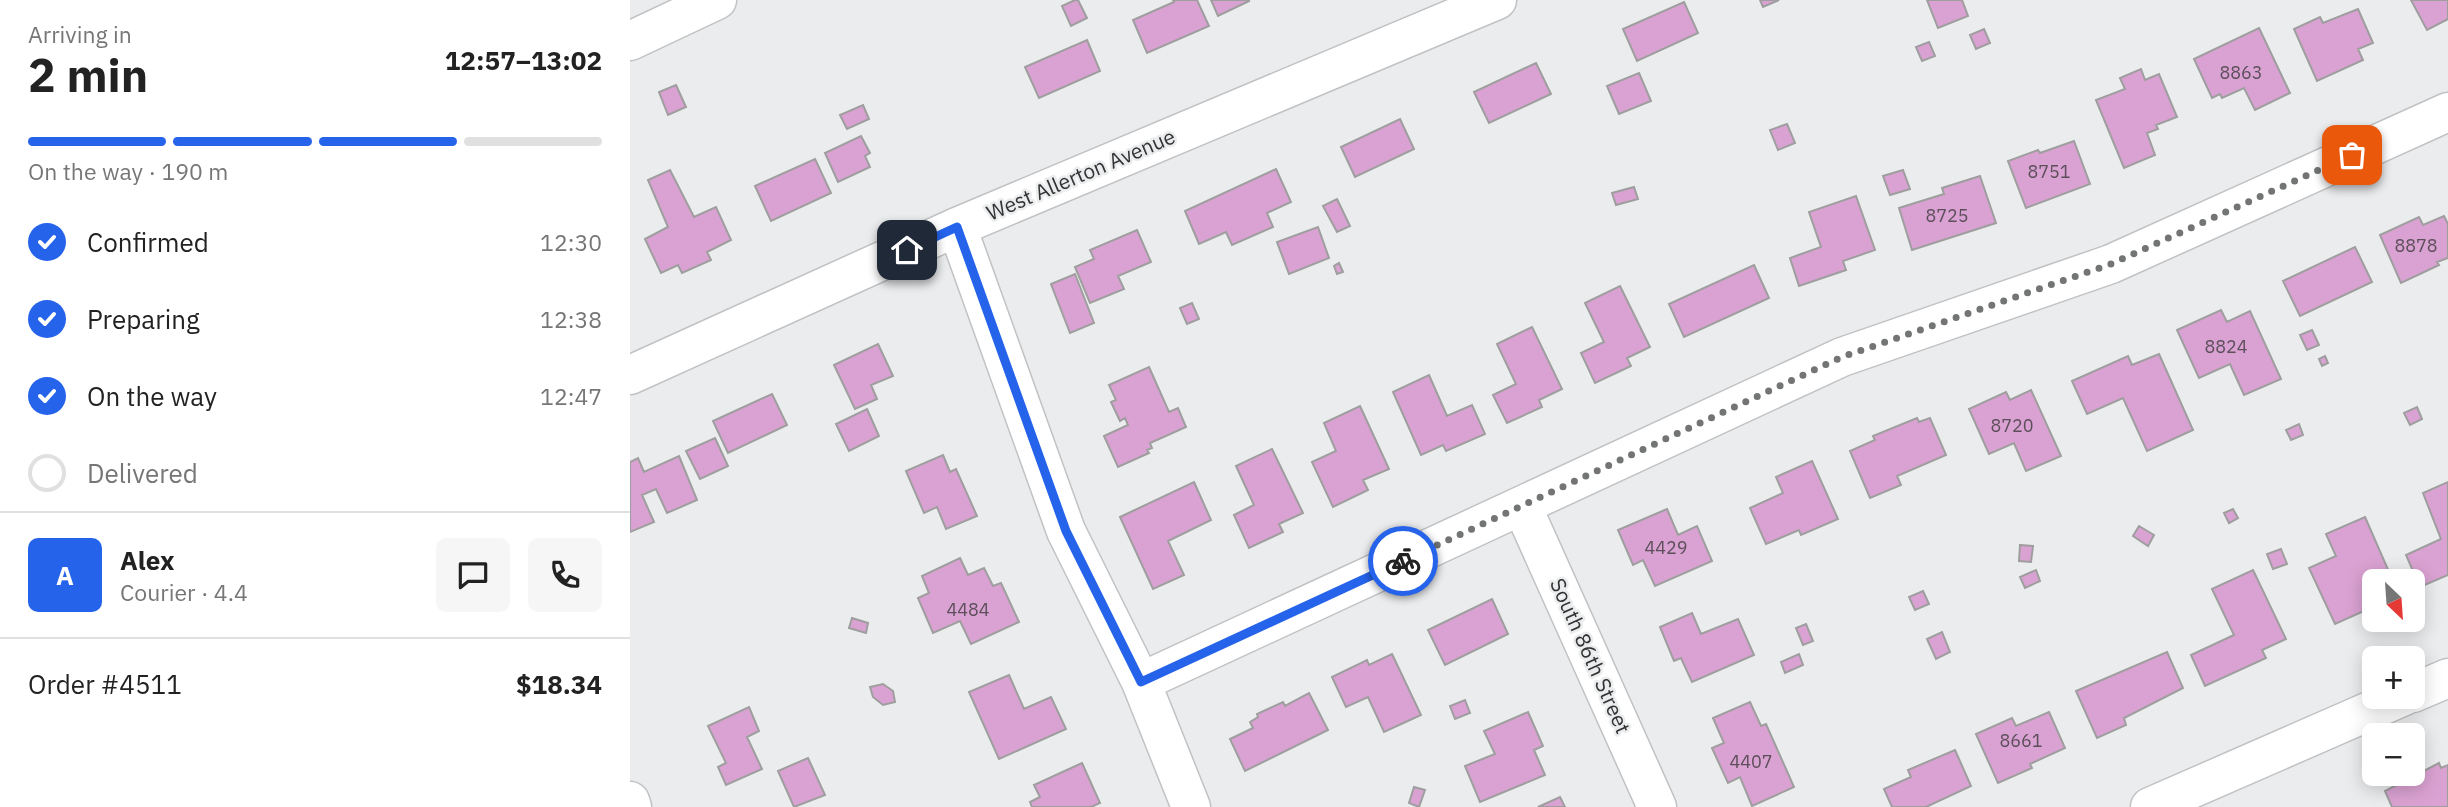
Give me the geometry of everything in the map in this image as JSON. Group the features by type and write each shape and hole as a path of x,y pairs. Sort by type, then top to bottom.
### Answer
{"main road":[{"path":"630,41 717,0"},
{"name":"West Allerton Avenue","path":"630,375 957,227 1497,0"},
{"path":"1141,682 1842,357 2111,264 2448,112"},
{"path":"957,227 1066,531 1141,682 1191,807"},
{"name":"South 86th Street","path":"1522,506 1657,807"},
{"path":"2425,688 2448,678"},
{"path":"2150,807 2374,709"},
{"path":"630,801 632,807"}],"building":[{"path":"1078,0 1087,18 1071,26 1062,6"},
{"path":"1173,0 1197,0 1209,26 1147,53 1133,20 1174,2"},
{"path":"1211,0 1249,0 1249,1 1218,16"},
{"path":"1760,0 1779,0 1763,7"},
{"path":"1927,0 1962,0 1968,16 1938,28"},
{"path":"2411,0 2448,0 2448,19 2427,30"},
{"path":"1684,2 1698,33 1637,61 1623,29"},
{"path":"2358,9 2373,43 2358,49 2363,60 2317,81 2294,29 2320,17 2323,23"},
{"path":"2259,28 2290,93 2255,110 2244,88 2222,98 2220,94 2212,98 2194,59"},
{"path":"1984,29 1990,43 1976,49 1970,35"},
{"path":"1087,40 1100,71 1039,98 1025,67"},
{"path":"1929,42 1935,56 1922,61 1916,47"},
{"path":"1536,63 1551,94 1489,123 1474,92"},
{"path":"2141,69 2145,80 2159,74 2177,117 2156,125 2158,129 2147,133 2155,155 2124,168 2096,100 2125,89 2120,78"},
{"path":"1639,73 1651,101 1619,114 1607,86"},
{"path":"676,85 686,107 668,115 659,92"},
{"path":"863,105 869,119 847,129 840,115"},
{"path":"1400,119 1414,149 1355,177 1341,147"},
{"path":"1787,124 1795,143 1778,150 1770,130"},
{"path":"861,136 870,153 865,156 870,167 838,182 825,153"},
{"path":"2074,141 2090,184 2026,208 2008,161"},
{"path":"815,159 831,193 771,221 755,186"},
{"path":"1276,169 1291,202 1267,213 1273,227 1232,245 1226,232 1199,244 1185,211"},
{"path":"670,170 694,217 716,207 731,240 707,252 711,260 682,273 678,265 661,273 645,239 668,227 648,180"},
{"path":"1903,170 1910,189 1890,195 1883,176"},
{"path":"1980,176 1996,223 1912,250 1899,208 1944,194 1942,188"},
{"path":"1634,187 1638,199 1616,205 1612,193"},
{"path":"1856,196 1875,250 1843,261 1846,270 1799,286 1790,258 1821,247 1809,212"},
{"path":"1337,199 1350,226 1337,232 1323,206"},
{"path":"2444,216 2448,224 2448,258 2401,283 2380,235 2419,217 2423,225"},
{"path":"1318,227 1329,258 1289,274 1277,242"},
{"path":"1137,230 1151,262 1118,276 1124,289 1090,303 1075,267 1094,259 1090,250"},
{"path":"2355,247 2372,282 2300,316 2283,281"},
{"path":"1339,263 1343,272 1337,274 1334,266"},
{"path":"1754,265 1769,298 1684,337 1669,304"},
{"path":"1075,274 1094,323 1070,333 1051,284"},
{"path":"1620,286 1650,347 1627,358 1631,366 1595,383 1581,353 1604,342 1585,303"},
{"path":"1192,303 1199,319 1187,324 1180,308"},
{"path":"2221,310 2227,322 2250,311 2281,379 2244,395 2230,364 2199,378 2177,330"},
{"path":"1532,327 1562,389 1539,400 1542,407 1507,423 1493,395 1516,384 1497,344"},
{"path":"2312,330 2319,345 2307,350 2300,335"},
{"path":"878,344 893,376 871,385 877,399 855,409 834,365"},
{"path":"2159,354 2193,430 2147,451 2123,398 2087,414 2072,381 2128,356 2132,365"},
{"path":"2325,356 2328,363 2322,366 2319,359"},
{"path":"1149,367 1169,412 1178,408 1186,427 1150,443 1152,448 1147,450 1149,453 1118,467 1104,436 1128,425 1125,418 1120,421 1111,402 1116,400 1109,385"},
{"path":"1429,375 1447,416 1472,405 1485,434 1446,451 1443,445 1421,455 1393,392"},
{"path":"2031,390 2061,456 2026,471 2014,443 1989,454 1969,409 2006,392 2010,400"},
{"path":"772,394 787,425 728,453 713,421"},
{"path":"1360,406 1389,469 1363,480 1368,490 1333,507 1312,462 1336,451 1324,423"},
{"path":"2417,407 2422,419 2410,425 2404,413"},
{"path":"867,409 879,436 849,451 836,424"},
{"path":"1917,418 1919,422 1930,418 1946,455 1897,476 1901,485 1870,498 1850,451 1875,440 1873,436"},
{"path":"2299,424 2303,435 2291,440 2286,430"},
{"path":"715,438 728,466 700,479 686,451"},
{"path":"1272,449 1303,513 1279,524 1283,532 1249,548 1234,515 1254,505 1236,466"},
{"path":"943,455 950,472 956,469 977,516 946,529 937,507 924,513 906,471"},
{"path":"679,456 697,500 667,513 656,489 642,495 654,522 630,532 630,462 638,458 644,472"},
{"path":"1812,461 1838,519 1801,535 1799,530 1766,544 1750,508 1783,493 1776,477"},
{"path":"1194,482 1211,520 1168,541 1184,575 1153,589 1120,517"},
{"path":"2448,482 2448,575 2426,584 2426,569 2412,569 2406,555 2441,539 2423,493"},
{"path":"1667,509 1678,535 1697,526 1712,561 1655,586 1643,560 1633,565 1618,530"},
{"path":"2233,509 2238,518 2229,523 2224,513"},
{"path":"2365,517 2388,569 2362,569 2362,612 2335,624 2309,568 2336,556 2326,534"},
{"path":"2139,526 2154,535 2148,546 2133,536"},
{"path":"2020,545 2033,546 2031,562 2019,561"},
{"path":"2281,549 2287,564 2273,569 2267,554"},
{"path":"960,558 968,575 984,568 993,586 1001,583 1019,622 971,644 960,621 933,633 918,598 929,593 922,576"},
{"path":"2036,570 2040,581 2025,588 2020,577"},
{"path":"2253,570 2286,639 2262,650 2266,658 2205,686 2191,655 2234,635 2212,589"},
{"path":"1923,591 1929,604 1915,610 1909,597"},
{"path":"1492,599 1508,634 1445,665 1428,630"},
{"path":"1692,613 1701,634 1738,619 1754,655 1692,682 1681,658 1674,661 1660,627"},
{"path":"852,618 868,623 866,633 849,628"},
{"path":"1806,624 1813,641 1803,645 1796,628"},
{"path":"1942,632 1950,652 1936,659 1927,639"},
{"path":"2167,652 2183,688 2124,718 2126,725 2097,738 2076,691"},
{"path":"1392,654 1421,715 1384,732 1368,697 1346,707 1332,677 1367,660 1369,665"},
{"path":"1799,654 1803,665 1785,673 1781,662"},
{"path":"1009,675 1024,709 1051,697 1066,729 999,759 969,692"},
{"path":"883,684 893,691 895,702 883,705 873,697 870,687"},
{"path":"1309,693 1328,730 1245,771 1230,739 1253,728 1250,722 1258,717 1257,714 1283,702 1285,706"},
{"path":"1465,700 1470,713 1455,719 1450,706"},
{"path":"1750,702 1761,726 1766,724 1794,787 1752,806 1740,777 1728,783 1712,748 1724,743 1713,718"},
{"path":"749,707 759,731 747,737 762,769 726,785 718,767 726,763 708,726"},
{"path":"1528,712 1543,746 1534,750 1545,775 1480,802 1465,766 1495,754 1484,731"},
{"path":"2049,712 2065,748 2030,764 2032,768 1998,783 1976,734 2012,718 2016,726"},
{"path":"1955,750 1971,786 1926,807 1892,807 1884,789 1911,777 1908,770"},
{"path":"808,758 825,795 794,807 778,771"},
{"path":"1082,763 1100,803 1091,807 1032,807 1030,802 1040,797 1034,785"},
{"path":"2439,763 2441,768 2448,765 2448,807 2392,807 2385,791 2395,786 2425,786 2425,770"},
{"path":"1414,787 1425,790 1419,807 1409,803"},
{"path":"1560,797 1565,807 1538,807"}],"way so far":[{"path":"1403,561 1842,357 2111,264 2352,155"}],"route":[{"path":"907,250 957,227 1066,531 1141,682 1403,561"}]}
